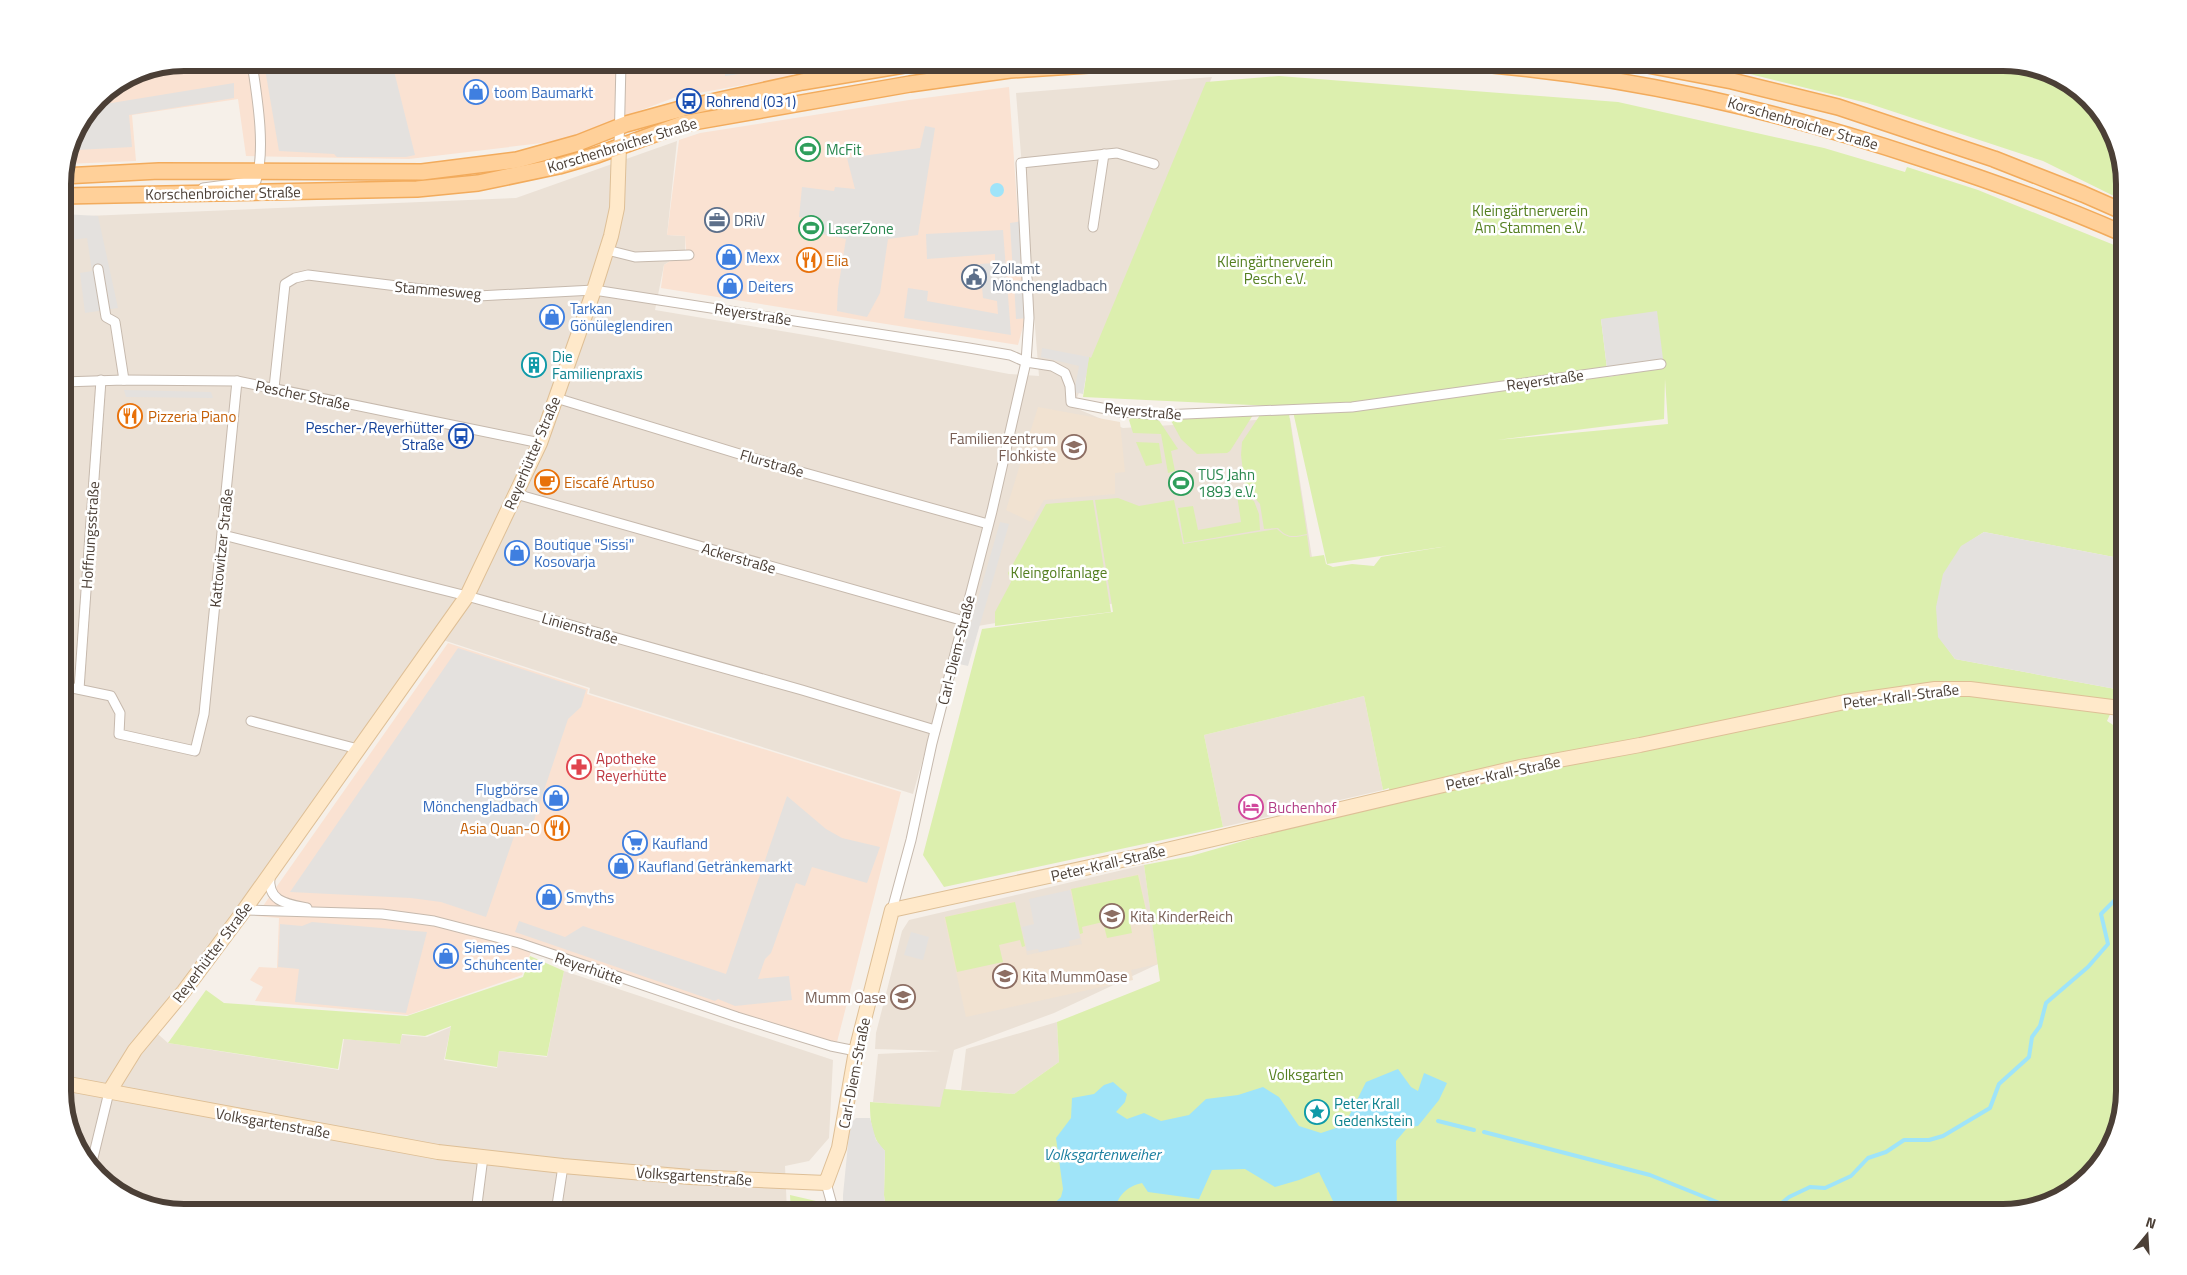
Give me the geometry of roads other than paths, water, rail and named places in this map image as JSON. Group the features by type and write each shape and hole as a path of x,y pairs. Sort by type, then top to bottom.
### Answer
{"main road":[{"name":"Korschenbroicher Straße","path":"71,176 159,171 422,172 517,160 578,143 620,126 684,108 802,82 865,71"},
{"name":"Korschenbroicher Straße","path":"71,196 181,192 417,189 478,183 559,166 682,124 892,86 1003,71"},
{"name":"Korschenbroicher Straße","path":"1549,71 1618,80 1728,102 1836,130 1988,180 2076,212 2116,230"},
{"name":"Korschenbroicher Straße","path":"1682,71 1838,107 1994,159 2116,208"}],"street":[{"path":"181,192 217,185 256,181 259,170 257,101 253,71"},
{"name":"Reyerhütter Straße","path":"94,1158 110,1092 135,1050 184,991 244,910 467,596 540,443 607,250 617,203 621,71"},
{"name":"Carl-Diem-Straße","path":"826,1183 839,1148 856,1051 911,840 935,730 964,622 1026,362 1029,318 1021,164 1117,153 1154,164"},
{"path":"1093,227 1104,154"},
{"path":"607,250 635,257 689,255"},
{"path":"98,269 106,316 115,322 124,380"},
{"name":"Stammesweg","path":"274,388 285,284 295,278 308,275 478,296 594,290"},
{"name":"Reyerstraße","path":"594,290 1010,355 1026,362 1052,366 1065,373 1070,386 1071,402 1122,412 1162,415 1352,407 1660,364"},
{"name":"Hoffnungsstraße","path":"79,689 101,380"},
{"name":"Pescher Straße","path":"71,382 237,381 540,443"},
{"name":"Kattowitzer Straße","path":"79,689 111,696 120,713 119,734 195,751 204,714 237,381"},
{"name":"Flurstraße","path":"556,398 769,463 988,524"},
{"name":"Ackerstraße","path":"516,494 964,622"},
{"name":"Linienstraße","path":"223,535 467,596 802,690 935,730"},
{"path":"71,688 79,689"},
{"name":"Peter-Krall-Straße","path":"892,910 1145,855 1520,767 1640,745 1845,702 1935,689 1970,688 2116,710"},
{"path":"251,722 358,748"},
{"name":"Reyerhütte","path":"271,871 269,884 272,893 279,901 317,910"},
{"name":"Reyerhütte","path":"244,910 296,912 317,910 425,919 519,943 736,1017 831,1046 856,1051"},
{"name":"Volksgartenstraße","path":"71,1085 315,1131 438,1152 563,1166 690,1177 826,1183"},
{"path":"477,1204 483,1157"},
{"path":"557,1204 563,1166"},
{"path":"826,1183 832,1204"}],"water":[{"path":"994,183 1000,183 1004,190 1000,197 994,197 990,193 990,187"},
{"name":"Volksgartenweiher","path":"1398,1069 1411,1087 1418,1091 1424,1073 1447,1083 1439,1100 1418,1126 1408,1127 1396,1141 1397,1204 1335,1204 1319,1172 1275,1187 1245,1169 1212,1170 1199,1199 1148,1192 1142,1183 1123,1193 1117,1204 1054,1204 1061,1197 1063,1189 1056,1138 1071,1118 1072,1098 1094,1094 1104,1085 1113,1082 1127,1094 1125,1102 1116,1112 1127,1119 1144,1113 1161,1121 1189,1115 1206,1099 1238,1095 1263,1087 1279,1097 1299,1126 1321,1133 1339,1127 1349,1116 1366,1082"}],"waterway":[{"path":"1781,1204 1789,1197 1810,1187 1825,1188 1851,1176 1868,1158 1886,1152 1904,1140 1929,1140 1943,1136 1990,1108 1999,1084 2029,1057 2032,1037 2040,1026 2046,1003 2088,967 2108,944 2101,914 2116,899"},
{"path":"1438,1121 1474,1130"},
{"path":"1484,1132 1650,1175 1722,1204"}],"place":[{"name":"toom Baumarkt","path":"476,92"},
{"name":"Rohrend (031)","path":"689,101"},
{"name":"McFit","path":"808,149"},
{"name":"DRiV","path":"717,220"},
{"name":"LaserZone","path":"811,228"},
{"name":"Mexx","path":"729,257"},
{"name":"Elia","path":"809,260"},
{"name":"Zollamt Mönchengladbach","path":"974,277"},
{"name":"Deiters","path":"730,286"},
{"name":"Tarkan Gönüleglendiren","path":"552,317"},
{"name":"Die Familienpraxis","path":"534,365"},
{"name":"Pizzeria Piano","path":"130,416"},
{"name":"Pescher-/Reyerhütter Straße","path":"461,436"},
{"name":"Familienzentrum Flohkiste","path":"1074,447"},
{"name":"Eiscafé Artuso","path":"547,482"},
{"name":"TUS Jahn 1893 e.V.","path":"1181,483"},
{"name":"Boutique \"Sissi\" Kosovarja","path":"517,553"},
{"name":"Apotheke Reyerhütte","path":"579,767"},
{"name":"Flugbörse Mönchengladbach","path":"556,798"},
{"name":"Buchenhof","path":"1251,807"},
{"name":"Asia Quan-O","path":"557,828"},
{"name":"Kaufland","path":"635,843"},
{"name":"Kaufland Getränkemarkt","path":"621,866"},
{"name":"Smyths","path":"549,897"},
{"name":"Kita KinderReich","path":"1112,916"},
{"name":"Siemes Schuhcenter","path":"446,956"},
{"name":"Kita MummOase","path":"1005,976"},
{"name":"Mumm Oase","path":"903,997"},
{"name":"Peter Krall Gedenkstein","path":"1317,1112"}],"park label":[{"name":"Kleingärtnerverein Am Stammen e.V.","path":"1530,218"},
{"name":"Kleingärtnerverein Pesch e.V.","path":"1275,270"},
{"name":"Kleingolfanlage","path":"1059,572"},
{"name":"Volksgarten","path":"1306,1074"}]}
